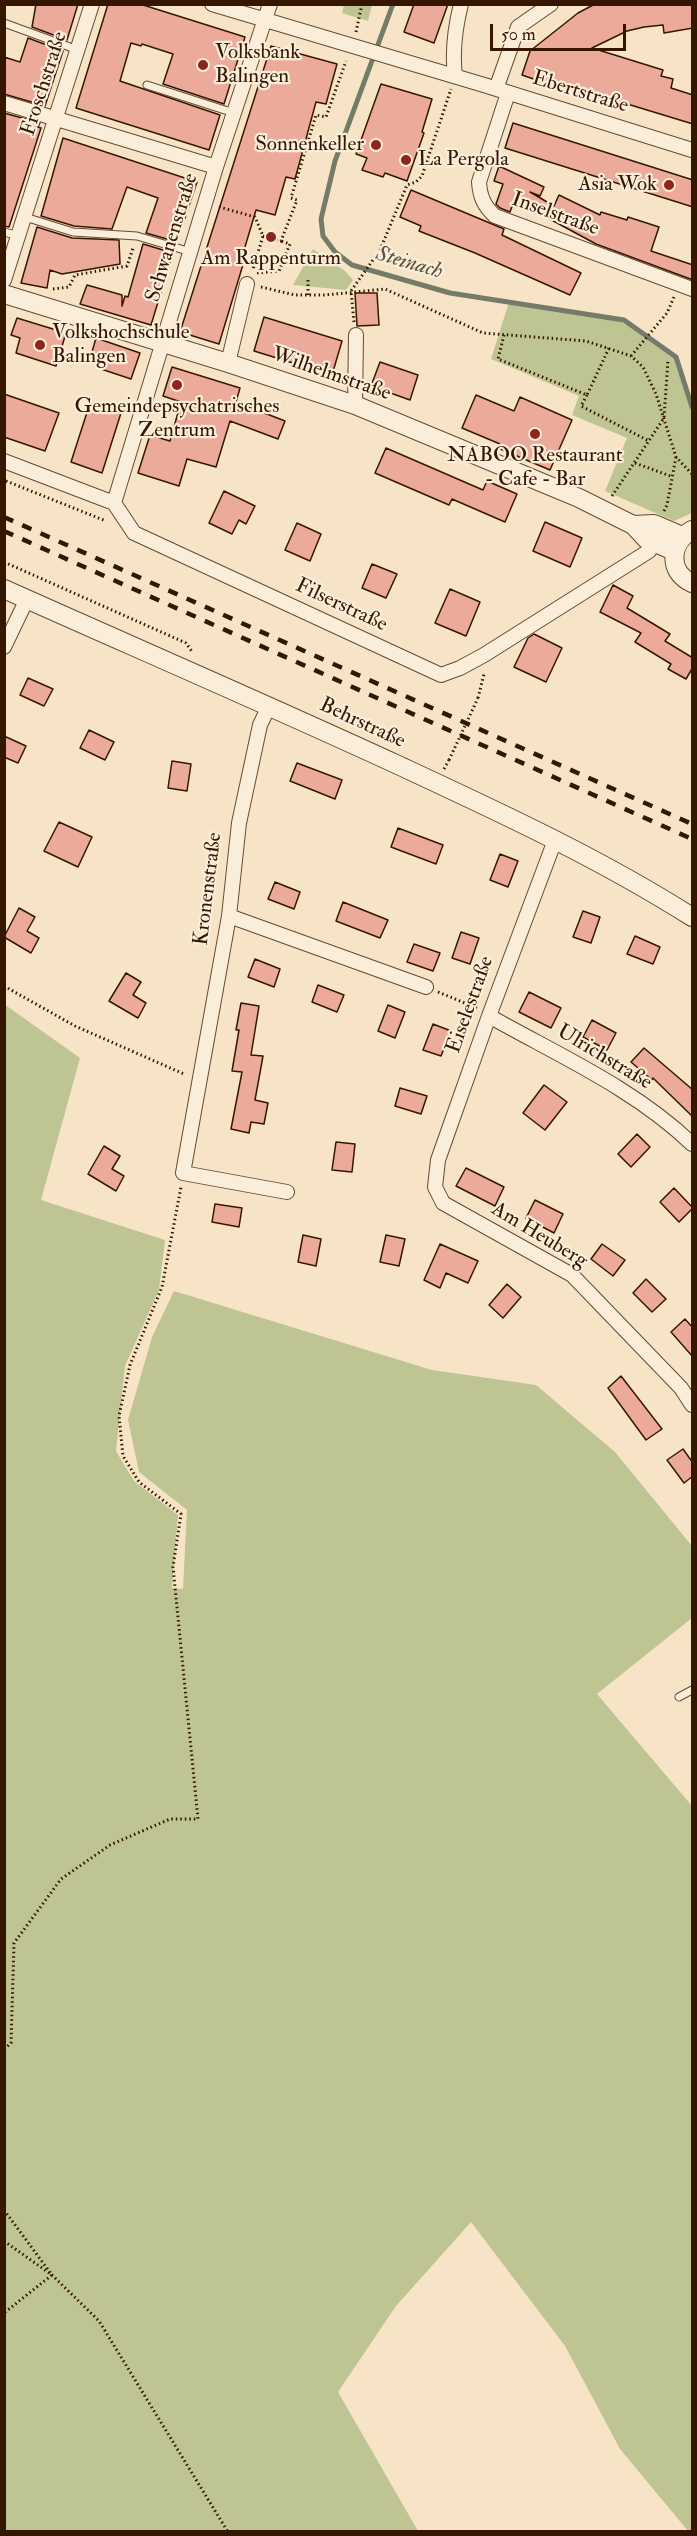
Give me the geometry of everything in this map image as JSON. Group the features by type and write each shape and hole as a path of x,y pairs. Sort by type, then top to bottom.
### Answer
{"street":[{"name":"Froschstraße","path":"4,280 92,4"},
{"name":"Ebertstraße","path":"212,4 693,150"},
{"name":"Schwanenstraße","path":"114,503 216,167 270,4"},
{"path":"455,76 453,63 456,25 461,4"},
{"name":"Inselstraße","path":"552,4 518,27 479,183 485,207 495,216 693,289"},
{"path":"4,103 216,167"},
{"path":"228,363 249,279"},
{"name":"Wilhelmstraße","path":"4,294 355,405 515,471 633,525 646,539 654,543 683,539"},
{"path":"355,405 356,335"},
{"path":"4,461 114,503 134,533"},
{"name":"Wilhelmstraße","path":"633,525 654,524 683,539"},
{"name":"Filserstraße","path":"134,533 441,675 484,655 649,551 654,543"},
{"path":"683,539 677,570 686,580 693,583"},
{"name":"Behrstraße","path":"4,589 269,706 555,840 645,888 693,917"},
{"path":"4,647 27,599"},
{"name":"Kronenstraße","path":"200,1081 229,916 239,823 260,725 269,706"},
{"name":"Eiselestraße","path":"435,1187 438,1160 555,840"},
{"path":"229,916 426,987"},
{"name":"Ulrichstraße","path":"489,1016 631,1097 693,1144"},
{"path":"200,1081 183,1173 287,1192"},
{"name":"Am Heuberg","path":"435,1187 443,1203 572,1275 666,1371 693,1405"}],"lane":[{"path":"4,23 78,50"},
{"path":"147,85 234,113"},
{"path":"25,217 73,232 137,236 191,252"},
{"path":"4,232 19,236"},
{"path":"679,1697 693,1690"}],"path":[{"path":"281,241 297,200 291,198 315,115 326,117 355,47 362,4"},
{"path":"356,335 351,291 380,250 407,185 416,182 422,176 455,76"},
{"path":"206,203 255,217 263,236 249,279"},
{"path":"45,307 54,289 69,287 75,275 127,266 137,236"},
{"path":"249,279 279,271 290,244 263,236"},
{"path":"308,295 309,278"},
{"path":"249,279 295,294 308,295 385,289 483,333 586,341 631,356 643,367 664,418 676,457 668,505 654,524"},
{"path":"631,356 667,313"},
{"path":"504,335 498,359 587,395"},
{"path":"609,348 581,406 649,441"},
{"path":"615,492 664,418 668,360"},
{"path":"676,457 693,474"},
{"path":"634,462 673,477"},
{"path":"4,480 134,533"},
{"path":"4,562 186,643 213,681"},
{"path":"448,760 478,698 487,662 484,655"},
{"path":"4,986 75,1026 200,1081"},
{"path":"426,987 475,1007 489,1016"},
{"path":"4,2049 10,2043 14,1943 61,1879 110,1845 170,1819 198,1819 173,1567 181,1514 139,1482 123,1456 119,1416 130,1365 162,1287 183,1173"},
{"path":"4,2210 52,2275"},
{"path":"4,2241 52,2275 99,2320 228,2532"},
{"path":"4,2313 52,2275"}],"green space":[{"path":"344,5 372,5 368,21 342,13"},
{"path":"313,249 345,271 353,280 346,290 293,285"},
{"path":"509,302 624,320 676,357 692,407 692,513 674,521 605,491 627,438 572,415 579,396 491,359"},
{"path":"4,1004 80,1058 41,1200 165,1240 159,1290 125,1366 116,1451 134,1481 178,1515 172,1588 183,1589 187,1510 139,1472 128,1420 152,1337 174,1291 432,1370 536,1385 615,1452 692,1546 692,1618 597,1694 692,1806 692,2531 688,2531 620,2449 565,2346 471,2222 396,2306 338,2392 418,2531 5,2531"}],"building":[{"path":"36,4 78,4 67,40 32,27"},
{"path":"108,4 140,4 245,37 224,104 163,84 173,54 142,44 141,46 131,43 120,81 220,115 209,150 76,108"},
{"path":"414,4 448,4 434,43 404,32"},
{"path":"595,4 693,4 693,28 664,33 663,25 644,27 627,31 592,48 663,70 661,76 673,79 671,88 693,95 693,124 555,82 554,86 522,75 530,51 578,13"},
{"path":"28,38 63,51 45,106 4,94 4,57 20,62"},
{"path":"271,46 337,64 326,104 316,102 295,179 286,177 275,215 256,210 242,257 245,258 219,344 180,332"},
{"path":"381,84 432,99 422,132 424,133 407,181 385,173 383,177 362,170 367,158 356,154"},
{"path":"4,113 40,123 38,127 41,128 9,227 4,226"},
{"path":"513,123 693,180 693,207 505,148"},
{"path":"63,138 197,182 177,242 146,233 158,198 127,187 112,229 74,226 41,216"},
{"path":"499,166 544,187 540,196 530,192 554,206 559,195 600,215 601,212 627,220 628,217 659,227 651,251 693,265 693,280 596,244 522,204 521,207 513,204 510,212 500,208 496,204 503,184 494,181"},
{"path":"411,190 504,229 502,235 581,273 570,295 419,231 421,226 400,217"},
{"path":"37,227 72,238 119,240 120,264 62,274 50,270 47,288 21,283"},
{"path":"143,244 173,253 151,325 80,304 87,285 122,295 122,306 125,296 128,297"},
{"path":"355,293 377,293 379,325 357,326"},
{"path":"264,317 342,341 332,375 254,351"},
{"name":"Volkshochschule Balingen","path":"17,318 66,333 56,366 16,353 20,338 11,335"},
{"path":"96,338 140,353 131,379 101,369 105,357 92,352"},
{"path":"380,362 418,375 410,400 371,386"},
{"path":"172,367 240,388 236,402 285,421 278,439 230,421 216,467 187,459 179,486 138,473 150,435 170,441 181,402 163,396"},
{"path":"4,394 59,413 45,451 4,437"},
{"name":"NABOO Restaurant - Cafe - Bar","path":"476,395 514,411 520,397 572,420 550,470 498,448 500,444 462,428"},
{"path":"90,403 121,413 102,473 71,462"},
{"path":"386,448 483,490 487,481 517,494 505,522 452,499 449,505 375,473"},
{"path":"224,491 255,506 246,524 239,520 232,534 209,523"},
{"path":"545,522 582,538 570,567 533,551"},
{"path":"297,523 321,534 310,561 285,550"},
{"path":"372,564 397,574 386,598 362,588"},
{"path":"613,585 633,596 627,608 670,634 665,641 693,658 693,667 686,679 668,669 671,664 635,642 641,633 600,612"},
{"path":"450,589 480,602 466,636 435,623"},
{"path":"534,634 562,648 546,682 514,667 528,638"},
{"path":"28,678 53,689 44,706 20,695"},
{"path":"89,730 114,742 105,760 80,748"},
{"path":"4,736 26,746 18,763 4,757"},
{"path":"172,761 191,764 187,791 168,788"},
{"path":"297,763 342,780 335,799 290,781"},
{"path":"59,822 92,837 78,867 44,851"},
{"path":"398,828 443,845 436,864 391,847"},
{"path":"500,854 518,861 508,887 490,880"},
{"path":"275,882 300,892 294,909 268,899"},
{"path":"343,902 388,920 380,938 336,921"},
{"path":"19,908 35,917 27,931 39,938 31,953 4,937"},
{"path":"583,911 600,917 591,943 573,937"},
{"path":"461,932 479,938 470,964 452,958"},
{"path":"635,936 660,947 653,964 627,954"},
{"path":"414,944 440,953 433,971 407,962"},
{"path":"255,959 280,969 274,987 248,977"},
{"path":"126,973 141,982 133,995 146,1003 138,1018 109,1001"},
{"path":"318,985 344,995 337,1012 312,1002"},
{"path":"529,992 561,1008 551,1028 519,1012"},
{"path":"241,1003 259,1006 251,1055 263,1056 255,1100 268,1103 264,1124 251,1122 249,1133 231,1129 242,1072 232,1071"},
{"path":"388,1005 405,1012 395,1038 378,1031"},
{"path":"592,1020 616,1033 607,1050 583,1037"},
{"path":"433,1024 451,1031 441,1056 423,1050"},
{"path":"644,1048 693,1090 693,1117 653,1078 652,1080 631,1062"},
{"path":"544,1085 567,1102 545,1130 523,1113"},
{"path":"400,1088 427,1096 421,1114 395,1106"},
{"path":"637,1134 650,1147 631,1167 618,1154"},
{"path":"336,1142 355,1144 352,1172 332,1170"},
{"path":"104,1146 120,1156 112,1169 124,1176 116,1191 88,1174"},
{"path":"466,1168 504,1187 495,1206 456,1186"},
{"path":"674,1188 693,1208 679,1222 660,1202"},
{"path":"535,1200 563,1214 554,1233 526,1218"},
{"path":"215,1204 242,1208 239,1227 212,1222"},
{"path":"303,1235 321,1239 316,1266 298,1262"},
{"path":"386,1235 405,1239 399,1266 380,1262"},
{"path":"440,1244 478,1261 468,1283 446,1273 440,1288 424,1280"},
{"path":"602,1244 625,1260 613,1276 591,1259"},
{"path":"646,1279 666,1299 652,1312 633,1293"},
{"path":"507,1284 521,1297 503,1318 489,1305"},
{"path":"685,1319 693,1328 693,1357 671,1332"},
{"path":"621,1376 662,1429 646,1440 608,1388"},
{"path":"683,1449 693,1463 693,1476 684,1483 667,1460"}],"waterway":[{"name":"Steinach","path":"393,4 335,161 321,219 323,236 335,252 352,265 450,293 624,320 676,357 692,407"}],"railway":[{"path":"4,517 692,824"},
{"path":"4,531 692,839"}],"place":[{"name":"Volksbank Balingen","path":"203,65"},
{"name":"Sonnenkeller","path":"376,145"},
{"name":"La Pergola","path":"406,160"},
{"name":"Asia Wok","path":"669,185"},
{"name":"Am Rappenturm","path":"271,237"},
{"name":"Volkshochschule Balingen","path":"40,345"},
{"name":"Gemeindepsychatrisches Zentrum","path":"177,385"},
{"name":"NABOO Restaurant - Cafe - Bar","path":"535,434"}]}
